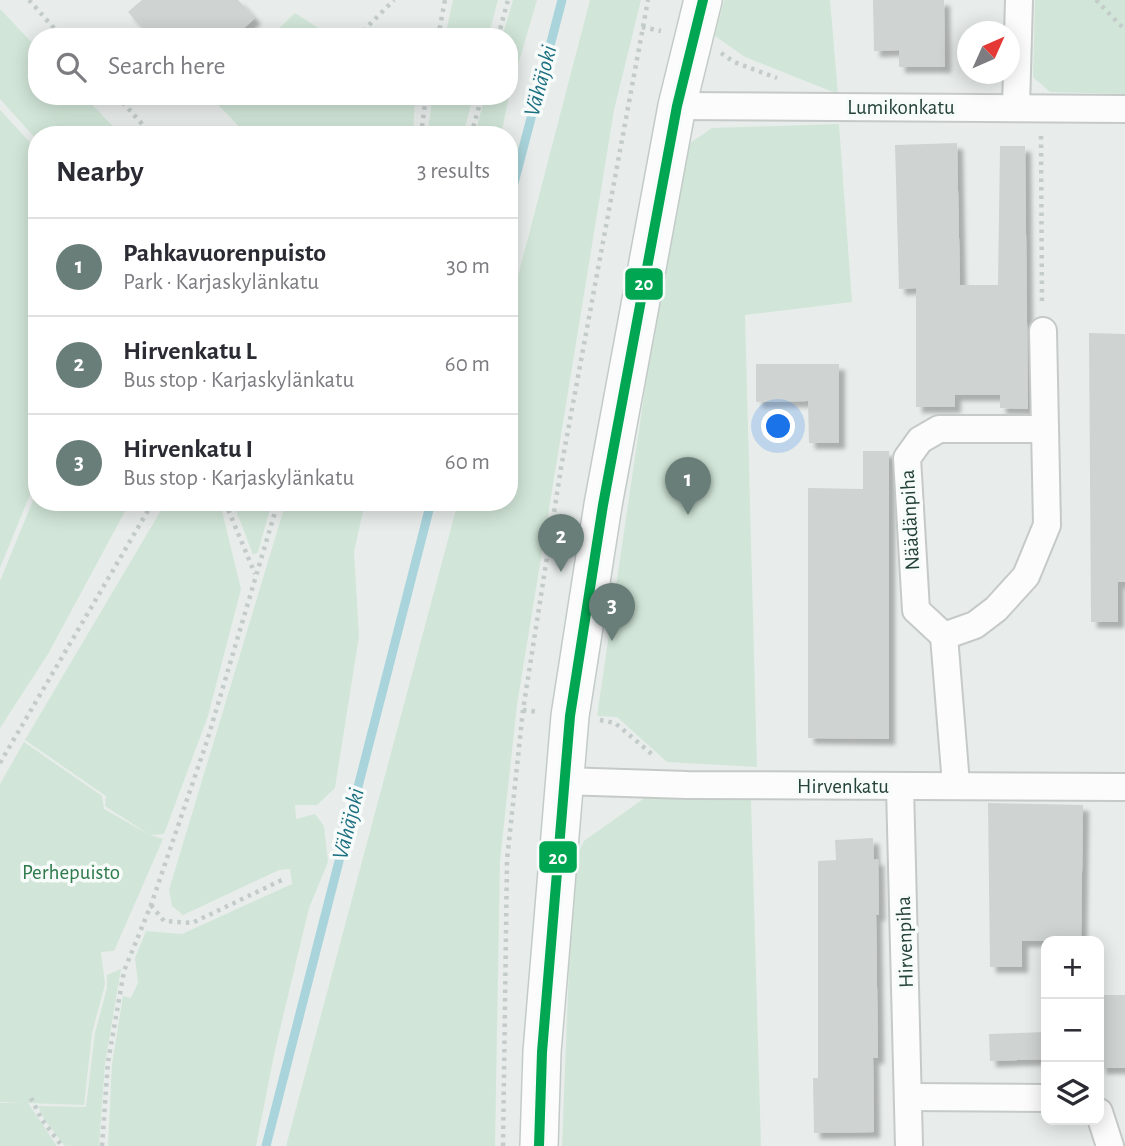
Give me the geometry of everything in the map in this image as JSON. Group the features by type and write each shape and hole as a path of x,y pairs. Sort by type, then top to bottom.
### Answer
{"street":[{"path":"539,1146 542,1052 562,780 570,716 603,505 677,106 703,0"},
{"path":"1019,0 1028,107"},
{"name":"Lumikonkatu","path":"677,106 1125,109"},
{"path":"956,784 944,636 975,625 996,609 1026,576 1047,526 1043,331"},
{"name":"Näädänpiha","path":"944,636 916,610 907,458 920,440 939,429 1045,429"},
{"name":"Hirvenkatu","path":"562,780 687,785 900,787 956,784 1125,787"},
{"name":"Hirvenpiha","path":"900,787 909,1146"},
{"path":"909,1097 1041,1098"},
{"path":"1103,1125 1110,1146"}],"path":[{"path":"29,0 54,28"},
{"path":"366,28 394,0"},
{"path":"440,28 445,0"},
{"path":"501,28 509,0"},
{"path":"503,1146 507,860 523,710 561,468 648,0"},
{"path":"1096,0 1125,30"},
{"path":"642,27 693,37 711,45 734,62 805,91 805,106"},
{"path":"125,105 144,126"},
{"path":"422,126 425,105"},
{"path":"474,126 479,105"},
{"path":"1028,107 1043,331"},
{"path":"0,763 148,511"},
{"path":"229,511 255,574"},
{"path":"102,1146 108,1062 124,971 151,905 206,741 275,511"},
{"path":"523,710 615,723 687,785"},
{"path":"151,905 164,921 192,923 284,879"},
{"path":"30,1098 42,1120 62,1146"}],"green space":[{"path":"453,0 498,0 490,28 447,28"},
{"path":"513,0 537,0 518,64 518,28 505,28"},
{"path":"590,0 641,0 614,110 517,705 500,861 495,1146 286,1146 456,511 518,511 518,276"},
{"path":"724,0 830,0 838,94 745,57 715,36"},
{"path":"1035,0 1125,0 1125,94 1050,92 1033,77"},
{"path":"0,9 28,39 28,105 93,105 112,126 28,126 28,130 0,99"},
{"path":"295,13 318,28 279,28"},
{"path":"219,105 415,105 413,126 238,126"},
{"path":"432,105 471,105 465,126 428,126"},
{"path":"483,105 507,105 503,126 477,126"},
{"path":"0,110 28,140 28,499 0,568"},
{"path":"839,124 852,302 745,315 757,767 667,762 617,717 597,716 680,150 712,128"},
{"path":"29,511 125,511 48,654 0,728 0,581"},
{"path":"161,511 222,511 241,589 208,716 164,834 150,835 105,806 106,796 25,740"},
{"path":"236,511 269,511 258,552 253,555"},
{"path":"283,511 363,511 354,552 359,636 335,788 317,805 295,805 296,819 315,814 324,826 328,862 309,908 275,1050 256,1146 108,1146 112,1064 123,996 131,998 138,983 135,958 146,931 182,934 292,884 290,869 279,870 183,915 172,906 169,890"},
{"name":"Perhepuisto","path":"24,742 102,796 104,809 150,835 163,839 114,951 101,952 105,984 92,1033 84,1105 28,1103 57,1146 0,1146 0,1103 24,1103 0,1102 0,784"},
{"path":"646,797 751,799 761,1146 562,1146 573,863 584,841"},
{"path":"121,969 105,1064 99,1146 65,1146 44,1119 38,1106 86,1107 95,1033 107,988 107,975"}],"building":[{"path":"142,0 238,0 255,18 244,28 142,28 128,12"},
{"path":"873,0 944,0 945,67 899,67 899,50 874,51"},
{"path":"957,143 960,285 998,285 1000,146 1025,146 1028,409 1000,408 1000,395 955,395 955,407 916,407 916,288 899,289 895,145"},
{"path":"1089,333 1125,334 1125,582 1118,582 1118,622 1091,622"},
{"path":"756,364 839,364 839,443 809,443 808,401 756,402"},
{"path":"863,451 889,451 889,739 808,738 808,488 863,489"},
{"path":"988,803 1083,805 1081,936 1041,936 1041,941 1022,941 1022,967 990,967"},
{"path":"873,838 874,860 878,859 879,915 876,915 878,1058 873,1058 874,1132 814,1133 813,1078 818,1078 818,861 836,860 835,840"},
{"path":"1104,995 1125,995 1125,1068 1104,1068"},
{"path":"1041,1032 1041,1059 990,1061 989,1034"}],"waterway":[{"name":"Vähäjoki","path":"518,168 562,0"},
{"name":"Vähäjoki","path":"266,1146 429,511"}],"transit line":[{"name":"20","path":"539,1146 542,1052 570,716 603,505 677,106 703,0"}],"place":[{"name":"Pahkavuorenpuisto","path":"688,515"},
{"name":"Hirvenkatu L","path":"561,572"},
{"name":"Hirvenkatu I","path":"612,641"}]}
